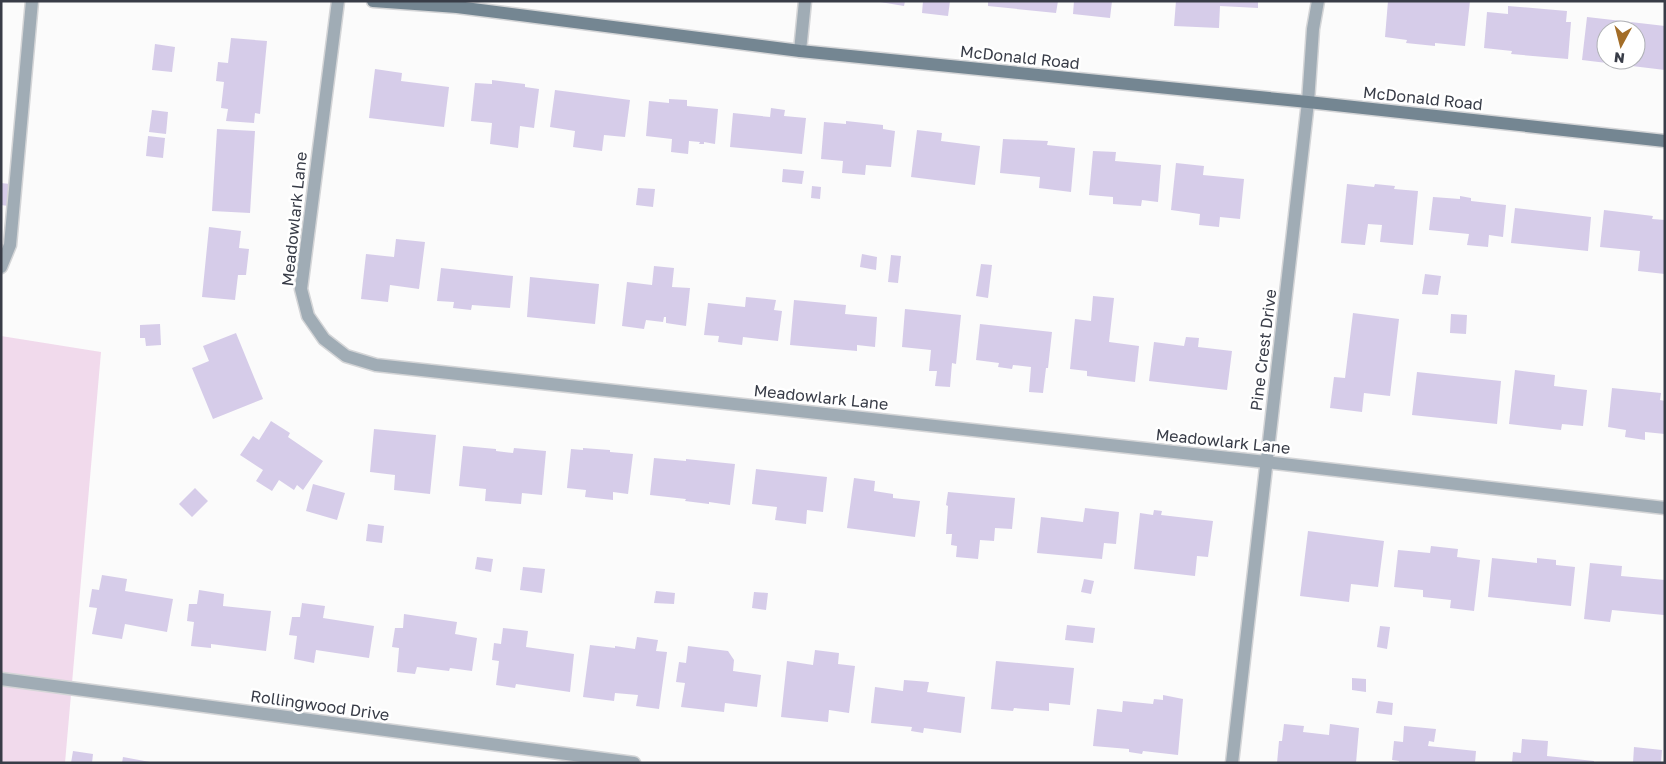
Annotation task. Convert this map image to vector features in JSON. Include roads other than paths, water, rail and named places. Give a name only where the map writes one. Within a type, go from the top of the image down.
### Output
[{"type":"street","points":[[1,267],[10,245],[32,1]]},
{"type":"street","name":"Meadowlark Lane","points":[[338,1],[301,289],[308,316],[324,339],[346,356],[376,365],[1266,462],[1665,508]]},
{"type":"street","name":"McDonald Road","points":[[373,1],[458,4],[800,51],[1308,102],[1665,141]]},
{"type":"street","points":[[800,51],[805,1]]},
{"type":"street","name":"Pine Crest Drive","points":[[1232,763],[1308,102],[1313,29],[1318,1]]},
{"type":"street","name":"Rollingwood Drive","points":[[1,679],[634,763]]}]
